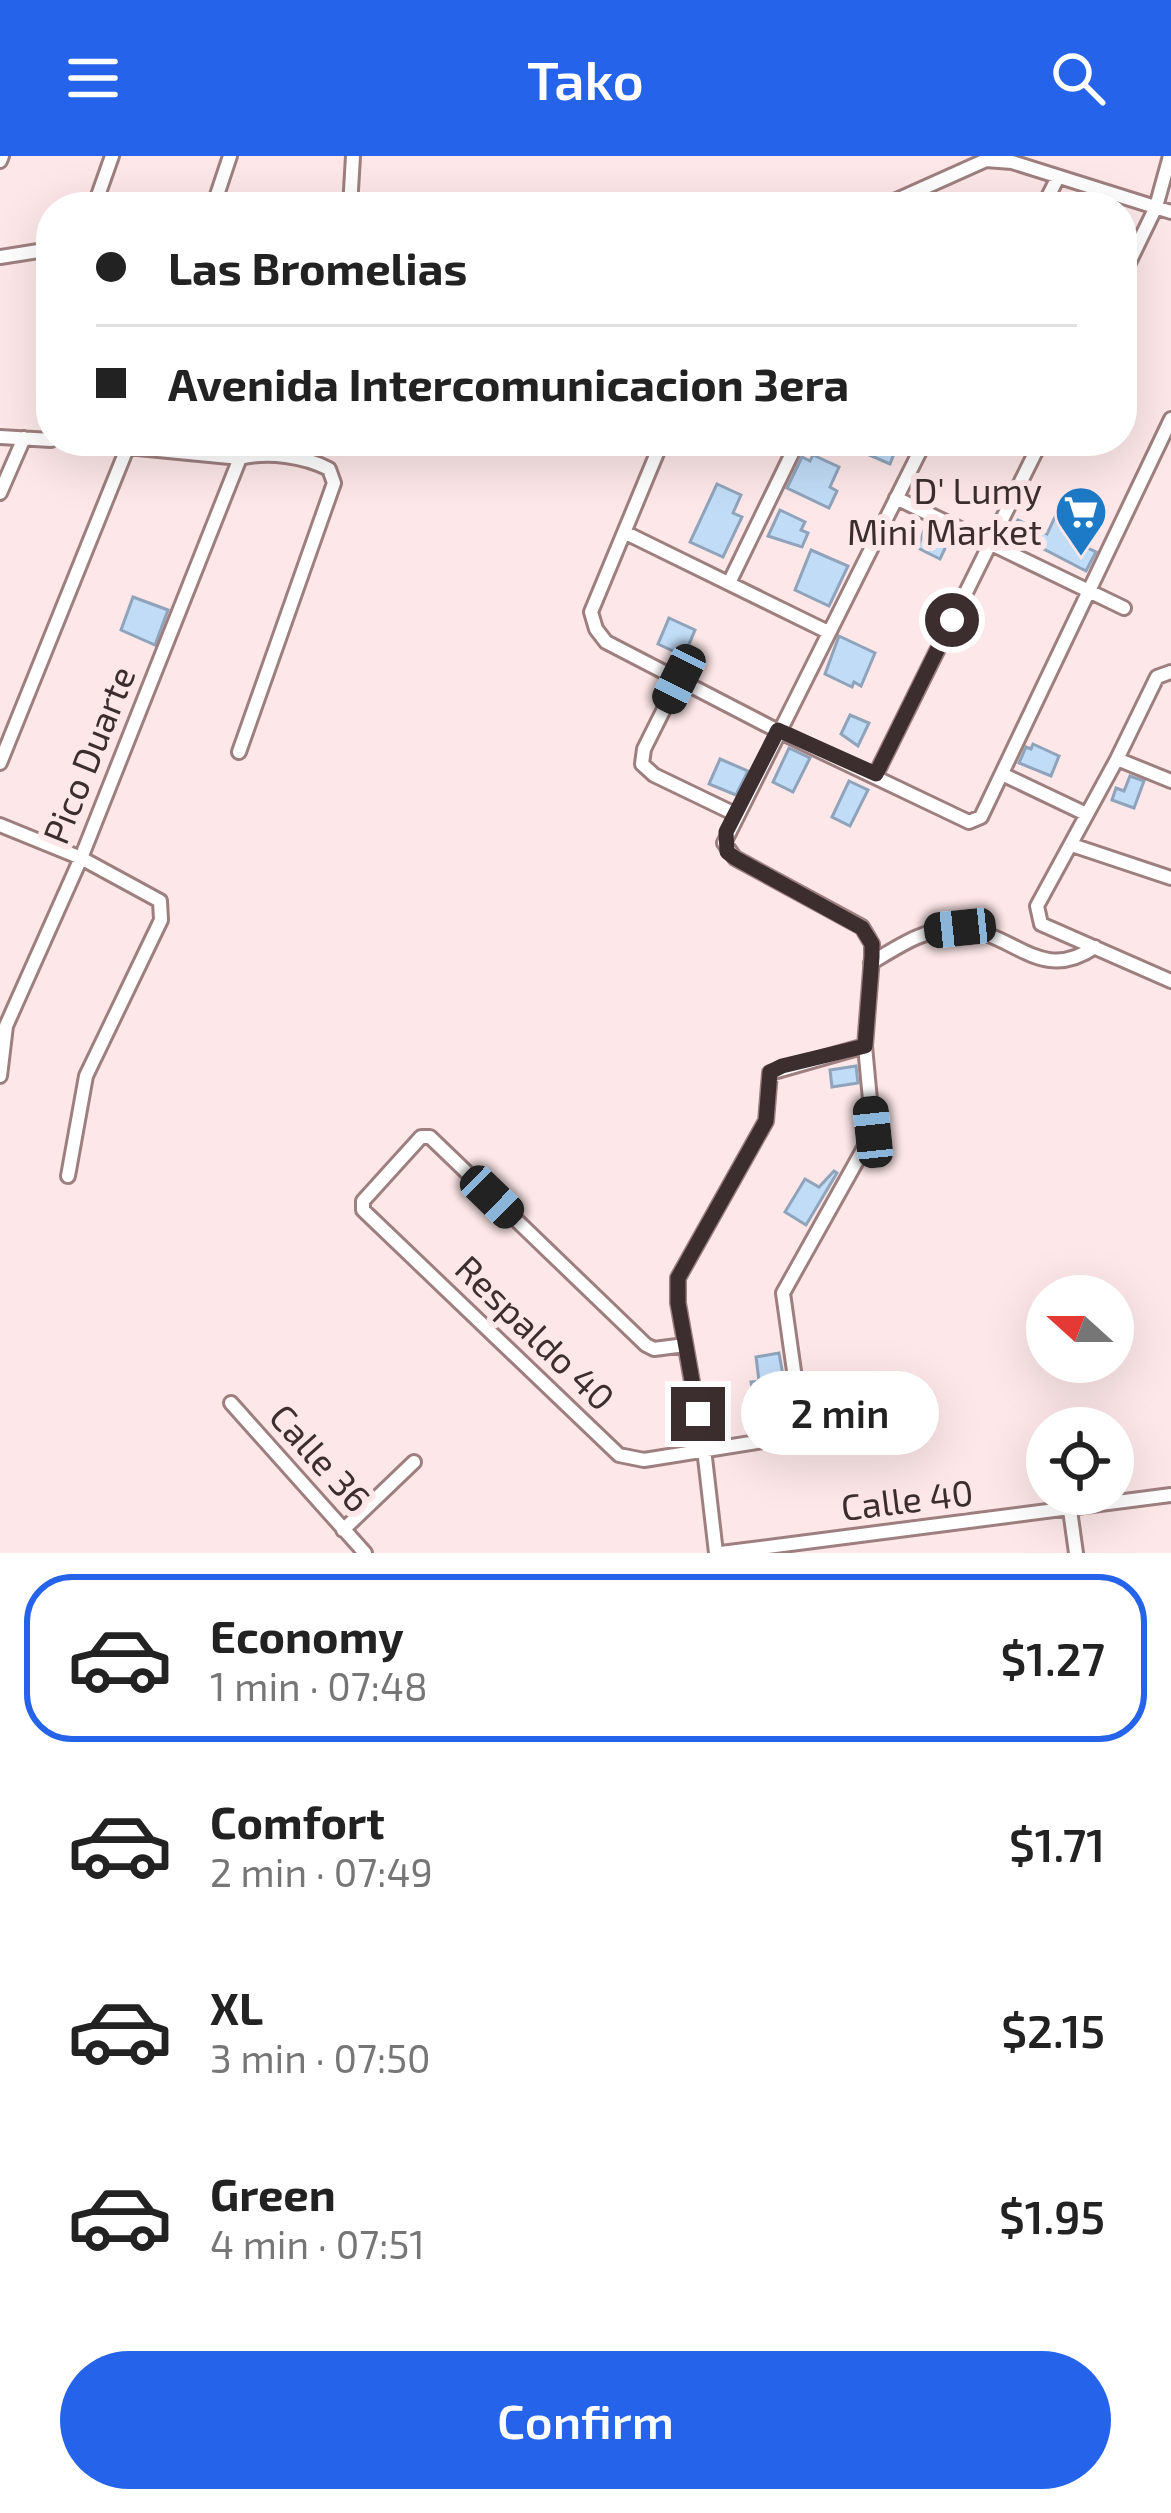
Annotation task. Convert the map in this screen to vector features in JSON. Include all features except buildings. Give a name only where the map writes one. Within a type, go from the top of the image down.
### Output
[{"type":"street","points":[[99,192],[112,156]]},
{"type":"street","points":[[217,192],[230,156]]},
{"type":"street","points":[[351,192],[353,156]]},
{"type":"street","points":[[1137,253],[1164,209],[1170,156]]},
{"type":"street","points":[[913,192],[986,160],[1012,162],[1109,192]]},
{"type":"street","points":[[1050,192],[1058,176]]},
{"type":"street","points":[[919,192],[921,188]]},
{"type":"street","points":[[0,257],[36,251]]},
{"type":"street","points":[[656,456],[591,612],[596,629],[607,641],[679,679],[969,822],[980,817],[1002,774],[1171,419]]},
{"type":"street","points":[[0,437],[36,438]]},
{"type":"street","points":[[0,493],[24,437]]},
{"type":"street","points":[[0,763],[124,456]]},
{"type":"street","points":[[221,456],[247,456]]},
{"type":"street","points":[[239,752],[334,483],[329,470],[310,460],[273,456]]},
{"type":"street","points":[[730,581],[791,456]]},
{"type":"street","points":[[803,1435],[783,1293],[873,1132],[865,1046],[872,944],[862,928],[727,852],[724,843],[917,456]]},
{"type":"street","points":[[876,774],[1034,456]]},
{"type":"street","name":"Pico Duarte","points":[[0,1076],[6,1026],[81,858],[240,458]]},
{"type":"street","points":[[896,498],[1124,608]]},
{"type":"street","points":[[626,533],[828,632]]},
{"type":"street","points":[[1171,672],[1156,676],[1037,906],[1042,924],[1171,981]]},
{"type":"street","points":[[679,679],[644,749],[642,764],[654,775],[735,814]]},
{"type":"street","points":[[1117,759],[1171,782]]},
{"type":"street","points":[[1002,774],[1086,814]]},
{"type":"street","points":[[0,825],[81,858],[160,901],[163,909],[86,1076],[68,1176]]},
{"type":"street","points":[[1072,844],[1171,878]]},
{"type":"street","points":[[871,963],[916,936],[960,928],[1033,958],[1069,962],[1095,947]]},
{"type":"street","points":[[718,1553],[677,1288],[681,1270],[766,1121],[770,1072],[865,1046]]},
{"type":"street","name":"Respaldo 40","points":[[685,1345],[654,1349],[646,1345],[430,1137],[421,1137],[363,1201],[363,1210],[619,1455],[644,1460],[895,1420]]},
{"type":"street","name":"Calle 36","points":[[231,1403],[364,1553]]},
{"type":"street","points":[[343,1530],[414,1462]]},
{"type":"street","name":"Calle 40","points":[[1134,1500],[1171,1495]]},
{"type":"street","name":"Calle 40","points":[[718,1553],[1029,1515]]},
{"type":"street","points":[[1071,1515],[1076,1553]]},
{"type":"place","name":"D' Lumy Mini Market","points":[[1081,558]]},
{"type":"route","points":[[698,1414],[678,1303],[681,1270],[766,1121],[770,1072],[865,1046],[872,957],[872,944],[862,928],[735,858],[727,852],[726,832],[778,730],[876,774],[952,620]]}]
